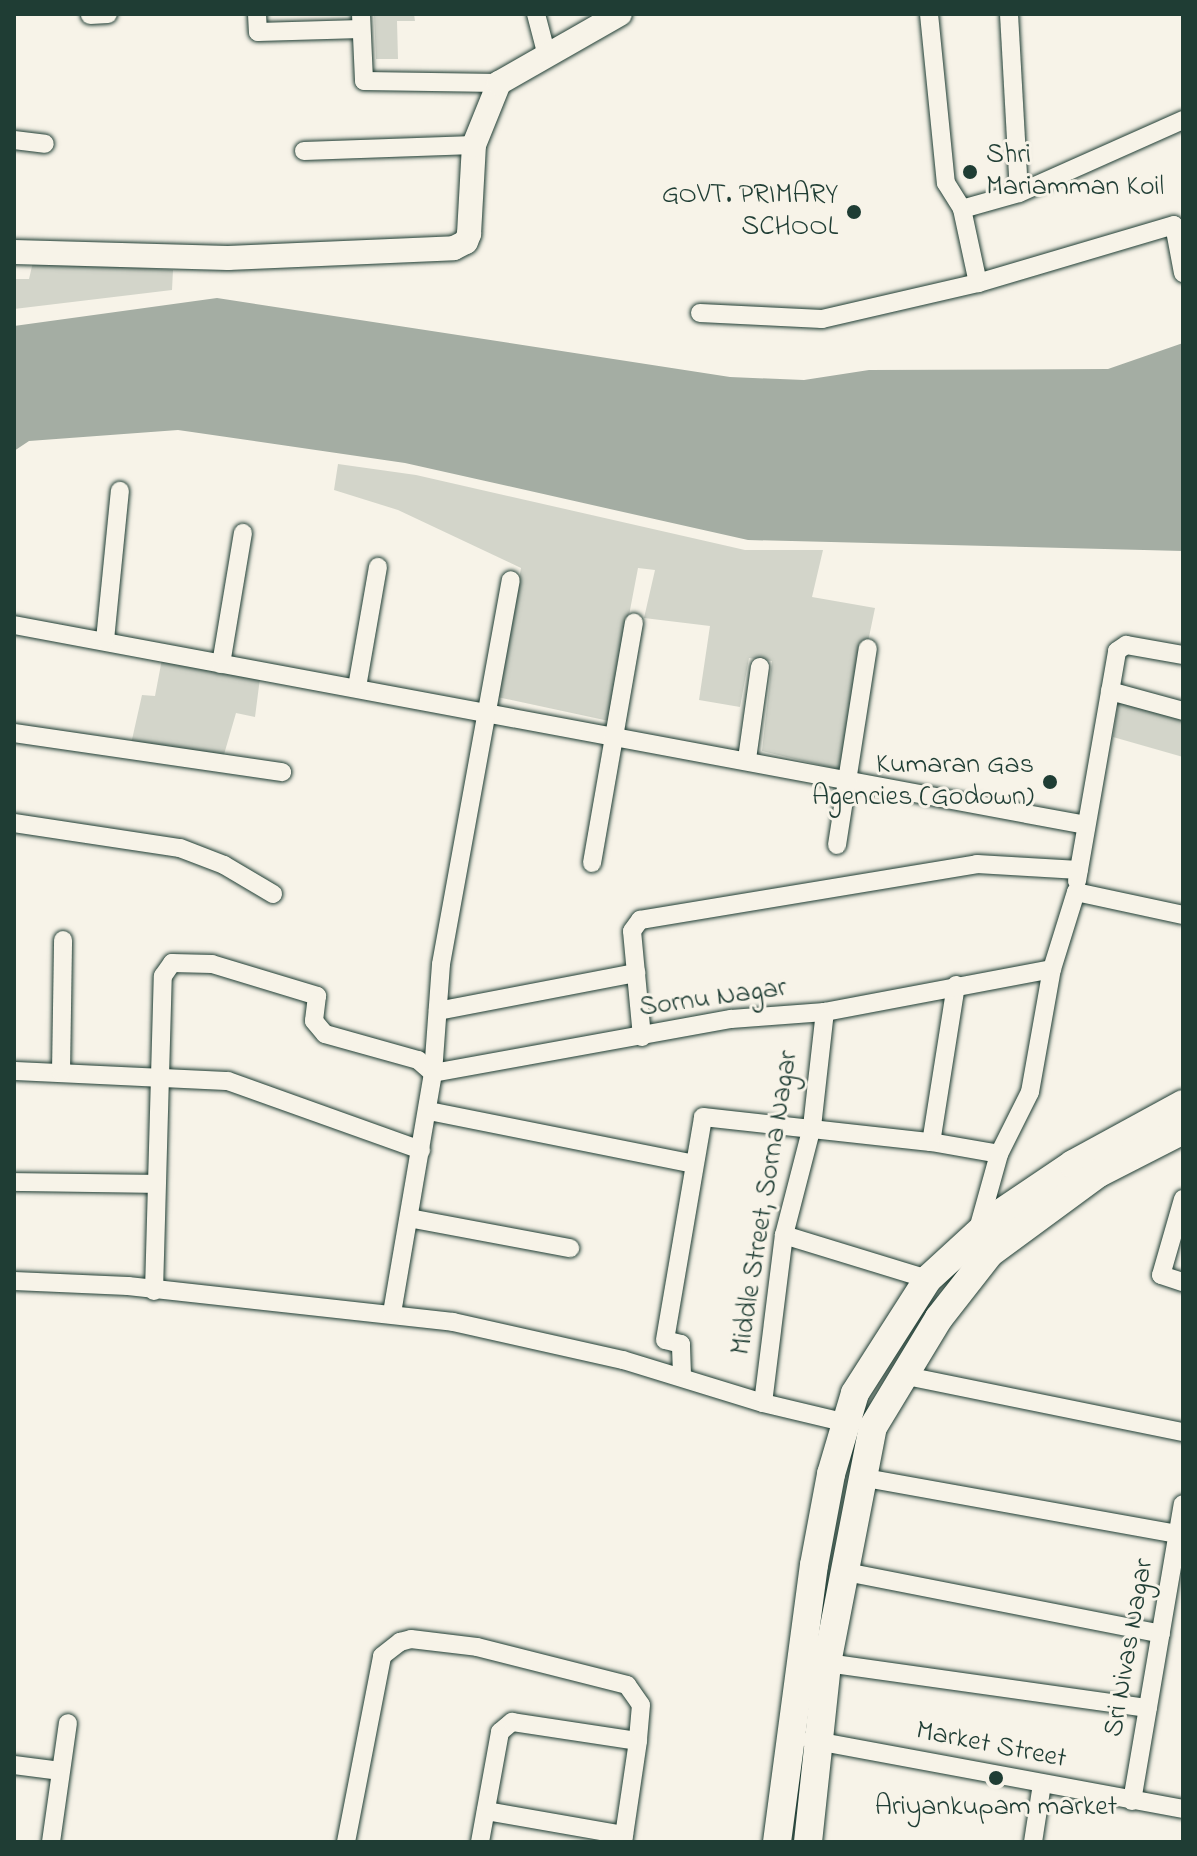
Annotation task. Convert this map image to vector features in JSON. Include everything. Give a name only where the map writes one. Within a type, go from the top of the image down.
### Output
[{"type":"highway","points":[[777,1842],[814,1565],[843,1422],[855,1393],[928,1279],[976,1235],[1073,1164],[1183,1104]]},
{"type":"highway","points":[[808,1842],[827,1663],[841,1571],[873,1427],[902,1375],[990,1253],[1099,1173],[1183,1130]]},
{"type":"main road","points":[[14,252],[228,258],[454,248],[466,242],[471,222],[474,145],[499,83],[620,14]]},
{"type":"street","points":[[90,15],[108,14]]},
{"type":"street","points":[[257,14],[258,32],[361,21],[364,81],[499,83]]},
{"type":"street","points":[[536,14],[547,56]]},
{"type":"street","points":[[929,14],[946,183],[962,209],[978,283]]},
{"type":"street","points":[[1009,14],[1019,193]]},
{"type":"street","points":[[962,209],[1019,193],[1183,120]]},
{"type":"street","points":[[14,140],[45,144]]},
{"type":"street","points":[[304,151],[474,145]]},
{"type":"street","points":[[700,313],[822,319],[978,283],[1174,225],[1183,273]]},
{"type":"street","points":[[105,640],[120,491]]},
{"type":"street","points":[[221,664],[243,533]]},
{"type":"street","points":[[357,687],[378,567]]},
{"type":"street","points":[[392,1313],[429,1111],[441,964],[511,580]]},
{"type":"street","points":[[592,863],[634,623]]},
{"type":"street","points":[[14,625],[486,709],[614,737],[747,759],[1086,825]]},
{"type":"street","points":[[976,1235],[999,1154],[1030,1092],[1052,969],[1076,892],[1120,646],[1183,655]]},
{"type":"street","points":[[837,845],[868,648]]},
{"type":"street","points":[[747,759],[760,667]]},
{"type":"street","points":[[1110,691],[1183,711]]},
{"type":"street","points":[[14,733],[282,772]]},
{"type":"street","points":[[14,823],[180,848],[224,865],[273,894]]},
{"type":"street","points":[[642,1037],[632,931],[647,917],[977,864],[1079,870]]},
{"type":"street","points":[[1076,892],[1183,915]]},
{"type":"street","points":[[61,1072],[63,940]]},
{"type":"street","points":[[154,1291],[154,1184],[163,976],[176,960],[212,964],[317,996],[314,1021],[325,1034],[418,1060],[433,1073]]},
{"type":"street","name":"Sornu Nagar","points":[[433,1073],[731,1019],[825,1012],[1052,969]]},
{"type":"street","points":[[438,1011],[636,973]]},
{"type":"street","points":[[931,1142],[956,985]]},
{"type":"street","name":"Middle Street, Sorna Nagar","points":[[763,1403],[784,1235],[812,1127],[825,1012]]},
{"type":"street","points":[[14,1071],[228,1081],[421,1150]]},
{"type":"street","points":[[429,1111],[694,1164]]},
{"type":"street","points":[[682,1375],[681,1344],[665,1340],[703,1117],[812,1127],[999,1154]]},
{"type":"street","points":[[14,1182],[154,1184]]},
{"type":"street","points":[[1183,1199],[1161,1275],[1183,1282]]},
{"type":"street","points":[[409,1218],[570,1248]]},
{"type":"street","points":[[784,1235],[928,1279]]},
{"type":"street","points":[[14,1281],[392,1313],[682,1375],[763,1403],[843,1422]]},
{"type":"street","points":[[902,1375],[1183,1432]]},
{"type":"street","points":[[860,1477],[1178,1534]]},
{"type":"street","name":"Sri Nivas Nagar","points":[[1132,1801],[1183,1504]]},
{"type":"street","points":[[841,1571],[1161,1634]]},
{"type":"street","points":[[346,1842],[382,1656],[400,1642],[411,1639],[477,1647],[627,1685],[641,1705],[623,1838],[486,1811]]},
{"type":"street","points":[[827,1663],[1148,1708]]},
{"type":"street","points":[[51,1842],[68,1723]]},
{"type":"street","points":[[480,1842],[500,1732],[508,1723],[638,1741]]},
{"type":"street","name":"Market Street","points":[[789,1735],[1183,1809]]},
{"type":"street","points":[[14,1765],[61,1771]]},
{"type":"street","points":[[1033,1842],[1042,1784]]},
{"type":"shaded area","points":[[374,14],[414,14],[415,21],[397,21],[398,59],[376,59]]},
{"type":"shaded area","points":[[33,262],[173,270],[172,290],[14,309],[14,279],[29,279]]},
{"type":"shaded area","points":[[217,298],[730,377],[804,380],[869,370],[1108,369],[1183,343],[1183,551],[748,540],[405,463],[178,430],[29,441],[14,451],[14,326]]},
{"type":"shaded area","points":[[338,464],[416,475],[745,550],[823,550],[812,597],[875,608],[868,642],[859,644],[845,771],[762,751],[772,661],[749,658],[740,707],[699,700],[710,626],[644,618],[655,570],[638,568],[609,721],[497,697],[521,568],[398,510],[334,490]]},
{"type":"shaded area","points":[[162,659],[260,678],[255,717],[236,713],[223,758],[131,744],[142,695],[155,696]]},
{"type":"shaded area","points":[[1119,697],[1183,713],[1183,757],[1113,737]]},
{"type":"place","name":"Shri Mariamman Koil","points":[[970,172]]},
{"type":"place","name":"GOVT. PRIMARY SCHOOL","points":[[854,212]]},
{"type":"place","name":"Kumaran Gas Agencies (Godown)","points":[[1050,782]]},
{"type":"place","name":"Ariyankupam market","points":[[996,1778]]}]
